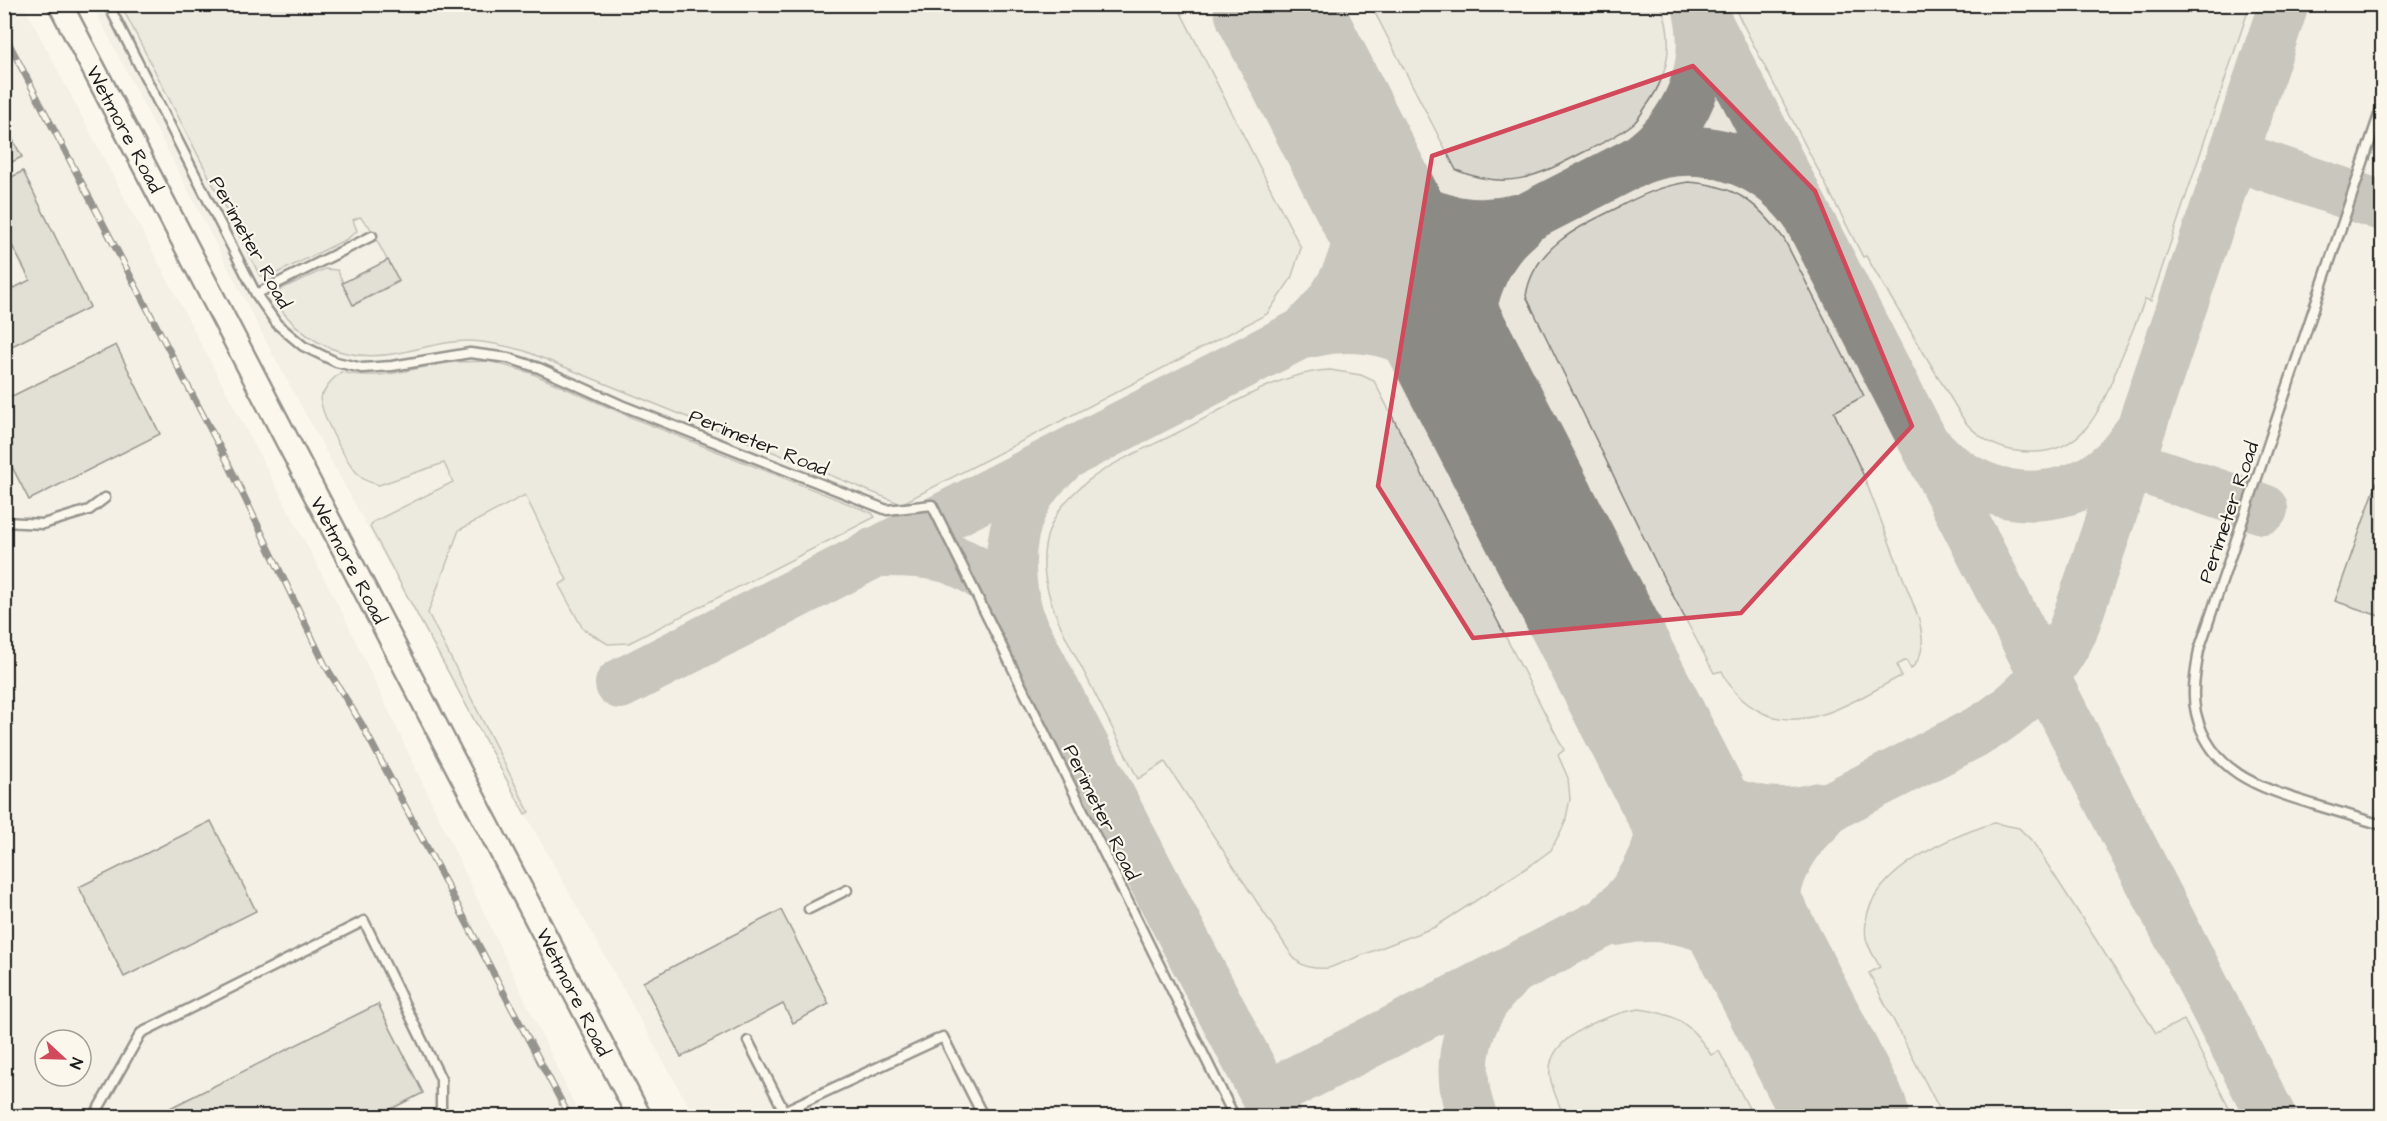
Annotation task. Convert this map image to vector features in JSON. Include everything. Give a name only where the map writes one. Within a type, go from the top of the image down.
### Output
[{"type":"main road","name":"Wetmore Road","points":[[60,4],[639,1116]]},
{"type":"lane","name":"Perimeter Road","points":[[108,4],[256,294],[277,324],[303,346],[336,362],[362,368],[392,366],[470,353],[508,358],[539,368],[621,405],[886,510],[932,506],[1234,1116]]},
{"type":"lane","name":"Perimeter Road","points":[[2382,106],[2199,650],[2194,682],[2196,712],[2205,736],[2223,763],[2242,778],[2268,790],[2382,825]]},
{"type":"lane","points":[[256,294],[372,236]]},
{"type":"lane","points":[[4,522],[43,524],[88,510],[105,498]]},
{"type":"lane","points":[[809,909],[847,890]]},
{"type":"lane","points":[[94,1116],[141,1033],[364,921],[441,1079],[441,1116]]},
{"type":"lane","points":[[748,1041],[781,1114],[943,1037],[983,1116]]},
{"type":"highlighted area","points":[[1693,66],[1815,191],[1912,426],[1741,613],[1473,638],[1378,486],[1432,156]]},
{"type":"shaded area","points":[[23,4],[343,614],[580,1116],[5,1116],[4,5]]},
{"type":"shaded area","points":[[92,5],[2382,5],[2382,1116],[694,1116],[495,760],[272,353]]},
{"type":"shaded area","points":[[121,5],[1177,5],[1301,248],[1291,279],[1267,314],[901,504],[525,351],[489,343],[458,341],[399,353],[362,355],[329,348],[314,340],[288,318],[276,303],[281,289],[325,269],[337,270],[354,305],[399,282],[369,226],[360,217],[353,220],[357,231],[347,239],[271,276],[260,276]]},
{"type":"shaded area","points":[[1371,5],[1661,5],[1668,32],[1667,59],[1653,96],[1634,123],[1595,147],[1550,169],[1521,178],[1491,180],[1456,170]]},
{"type":"shaded area","points":[[1733,5],[2250,5],[2151,301],[2145,299],[2106,395],[2098,411],[2078,436],[2065,445],[2049,451],[2010,450],[1986,440],[1965,422],[1866,256],[1863,257]]},
{"type":"shaded area","points":[[1688,182],[1719,187],[1744,198],[1764,215],[1784,239],[1864,396],[1834,412],[1863,474],[1919,619],[1922,646],[1919,658],[1911,669],[1906,660],[1897,665],[1901,676],[1852,702],[1817,716],[1799,719],[1781,718],[1763,713],[1738,696],[1722,671],[1714,673],[1661,573],[1526,296],[1537,265],[1558,242],[1572,232],[1642,196]]},
{"type":"shaded area","points":[[489,361],[531,373],[633,418],[872,513],[875,517],[629,643],[608,644],[583,629],[559,585],[567,580],[525,495],[459,530],[428,613],[529,812],[525,814],[370,527],[373,522],[453,482],[444,463],[379,485],[366,481],[342,452],[320,398],[331,381],[341,372],[383,375],[447,363]]},
{"type":"shaded area","points":[[1330,370],[1361,375],[1374,381],[1564,750],[1558,755],[1568,778],[1570,799],[1565,823],[1551,850],[1531,865],[1435,927],[1329,968],[1319,968],[1305,966],[1293,957],[1165,762],[1138,779],[1064,633],[1047,586],[1044,563],[1046,540],[1055,517],[1072,495],[1108,467],[1271,385],[1310,372]]},
{"type":"shaded area","points":[[1994,823],[2019,828],[2033,842],[2156,1033],[2184,1020],[2233,1116],[1943,1116],[1869,973],[1880,967],[1866,938],[1867,916],[1875,896],[1890,878],[1909,863],[1952,839]]},
{"type":"shaded area","points":[[1639,1009],[1673,1017],[1697,1035],[1711,1055],[1719,1051],[1753,1116],[1564,1116],[1550,1076],[1551,1062],[1557,1049],[1581,1029],[1611,1016]]},
{"type":"building","points":[[4,123],[22,157],[4,166]]},
{"type":"building","points":[[23,171],[90,307],[4,350],[4,293],[30,280],[4,230],[4,181]]},
{"type":"building","points":[[388,260],[399,281],[353,305],[342,283]]},
{"type":"building","points":[[116,345],[160,434],[29,500],[4,451],[4,400]]},
{"type":"building","points":[[2382,472],[2382,617],[2335,601]]},
{"type":"building","points":[[211,821],[256,911],[124,977],[79,887]]},
{"type":"building","points":[[781,910],[829,1004],[793,1023],[783,1004],[681,1057],[643,982]]},
{"type":"building","points":[[378,1004],[423,1093],[377,1116],[154,1116]]},
{"type":"taxiway","points":[[1698,4],[2271,1116]]},
{"type":"taxiway","points":[[1266,1096],[1984,728],[2012,708],[2036,686],[2056,660],[2073,630],[2284,4]]},
{"type":"taxiway","points":[[1637,161],[1669,131],[1682,114],[1691,95],[1698,75],[1701,54],[1698,10]]},
{"type":"taxiway","points":[[1331,113],[1369,171],[1383,186],[1417,209],[1455,221],[1476,223],[1516,219]]},
{"type":"taxiway","points":[[1310,325],[1327,306],[1340,286],[1357,242],[1360,218],[1358,194],[1353,171],[1343,147]]},
{"type":"taxiway","points":[[620,684],[1637,161],[1660,154],[1684,151],[1707,152],[1729,157],[1750,165],[1770,177],[1788,192],[1804,211]]},
{"type":"taxiway","points":[[2233,155],[2382,206]]},
{"type":"taxiway","points":[[1485,413],[1471,364],[1469,326],[1472,307],[1484,271],[1505,239],[1519,226]]},
{"type":"taxiway","points":[[1313,332],[1353,328],[1372,330],[1410,341],[1443,362],[1460,380],[1479,407]]},
{"type":"taxiway","points":[[1931,450],[1955,471],[1981,486],[2009,494],[2038,496],[2066,491],[2092,479],[2116,461],[2136,436]]},
{"type":"taxiway","points":[[1020,619],[1011,576],[1014,535],[1019,515],[1028,496],[1057,463]]},
{"type":"taxiway","points":[[2129,464],[2263,509]]},
{"type":"taxiway","points":[[875,552],[914,553],[948,558],[978,573],[1008,599],[1276,1116]]},
{"type":"taxiway","points":[[1644,722],[1681,770],[1710,793],[1745,807],[1763,810],[1801,811],[1819,807]]},
{"type":"taxiway","points":[[1613,914],[1626,901],[1646,872],[1654,856],[1663,821],[1663,785],[1649,735]]},
{"type":"taxiway","points":[[1784,993],[1774,944],[1775,899],[1780,877],[1789,856],[1803,836],[1821,817]]},
{"type":"taxiway","points":[[1616,921],[1654,917],[1692,923],[1710,929],[1743,948],[1784,993]]},
{"type":"taxiway","points":[[1472,1116],[1466,1097],[1464,1078],[1464,1059],[1468,1040],[1482,1005],[1508,975]]},
{"type":"runway","points":[[1275,4],[1847,1116]]},
{"type":"railway","points":[[4,34],[228,463],[325,665],[361,723],[569,1116]]}]
